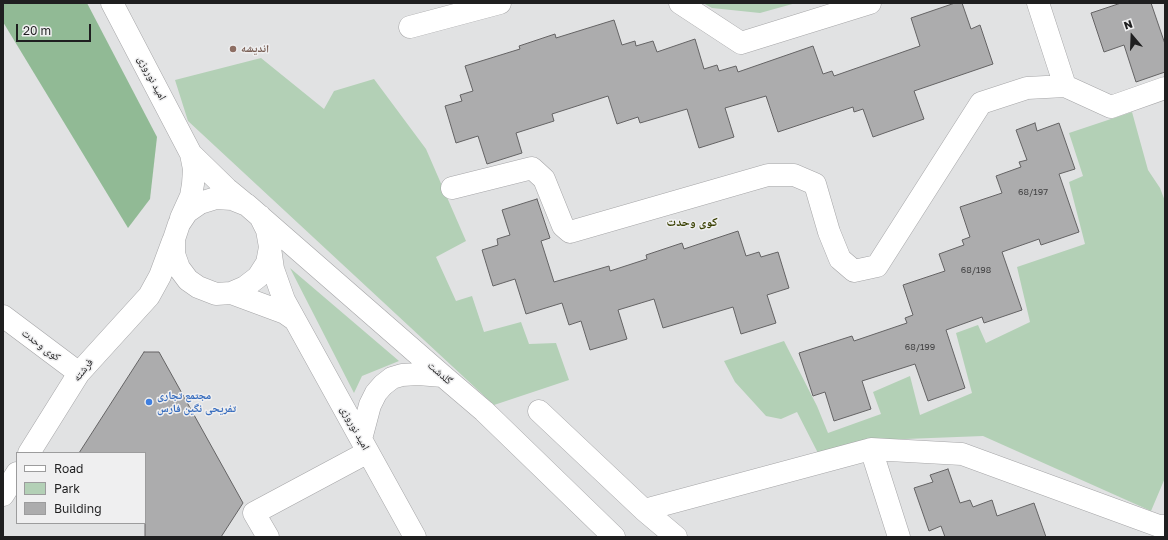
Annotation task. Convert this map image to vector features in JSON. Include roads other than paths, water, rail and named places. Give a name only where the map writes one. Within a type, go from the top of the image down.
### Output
[{"type":"street","name":"امید نوروزی","points":[[112,3],[191,154]]},
{"type":"street","points":[[410,27],[500,3]]},
{"type":"street","points":[[680,3],[741,42],[870,3]]},
{"type":"street","points":[[1038,3],[1065,86]]},
{"type":"street","points":[[452,188],[532,168],[544,179],[563,226],[570,232],[768,174],[794,175],[815,184],[829,232],[840,259],[854,271],[877,266],[981,103],[1027,88],[1065,86],[1111,107],[1165,88]]},
{"type":"street","name":"گلدشت","points":[[191,154],[227,189],[484,411],[614,537]]},
{"type":"street","points":[[149,296],[168,257],[176,231],[191,196],[194,169],[191,154]]},
{"type":"street","points":[[216,198],[232,199],[252,210],[267,230],[270,247],[267,263],[258,277],[245,287],[231,293],[216,294],[198,287],[188,280],[179,268],[174,254],[176,231],[188,212],[200,203],[216,198]]},
{"type":"street","name":"امید نوروزی","points":[[270,247],[273,269],[284,300],[415,537]]},
{"type":"street","points":[[149,296],[165,289],[198,287]]},
{"type":"street","points":[[231,293],[285,313],[295,320]]},
{"type":"street","name":"فرشته","points":[[30,452],[79,373],[149,296]]},
{"type":"street","name":"کوی وحدت","points":[[3,316],[79,373]]},
{"type":"street","points":[[268,537],[254,513],[365,445],[370,405],[376,393],[387,381],[402,375],[418,374],[442,376]]},
{"type":"street","points":[[539,411],[644,510],[676,537]]},
{"type":"street","points":[[644,510],[871,449],[962,454],[1163,522]]},
{"type":"street","points":[[871,449],[899,537]]},
{"type":"street","points":[[3,495],[16,475]]},
{"type":"place","name":"اندیشه","points":[[233,49]]},
{"type":"place","name":"مجتمع تجاری تفریحی نگین فارس","points":[[149,402]]},
{"type":"district","name":"کوی وحدت","points":[[692,222]]}]
